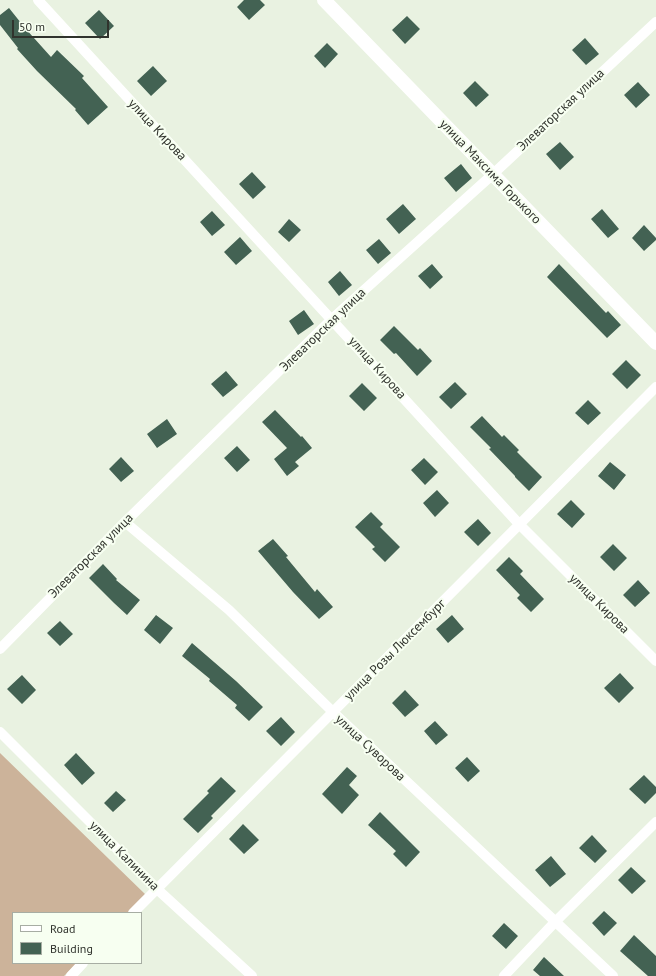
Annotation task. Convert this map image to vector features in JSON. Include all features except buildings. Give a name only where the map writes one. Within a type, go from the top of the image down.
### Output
[{"type":"street","name":"улица Кирова","points":[[38,0],[520,525],[656,661]]},
{"type":"street","name":"улица Максима Горького","points":[[324,0],[656,343]]},
{"type":"street","name":"Элеваторская улица","points":[[0,649],[125,522],[332,319],[492,175],[656,22]]},
{"type":"street","name":"улица Розы Люксембург","points":[[134,912],[656,387]]},
{"type":"street","name":"улица Суворова","points":[[125,522],[229,610],[333,712],[613,976]]},
{"type":"street","name":"улица Калинина","points":[[0,732],[157,889],[252,976]]},
{"type":"street","points":[[504,976],[555,922],[656,822]]},
{"type":"street","points":[[71,976],[83,964]]},
{"type":"shaded area","points":[[0,753],[146,895],[129,912],[12,912],[12,964],[76,964],[64,976],[0,976]]}]
